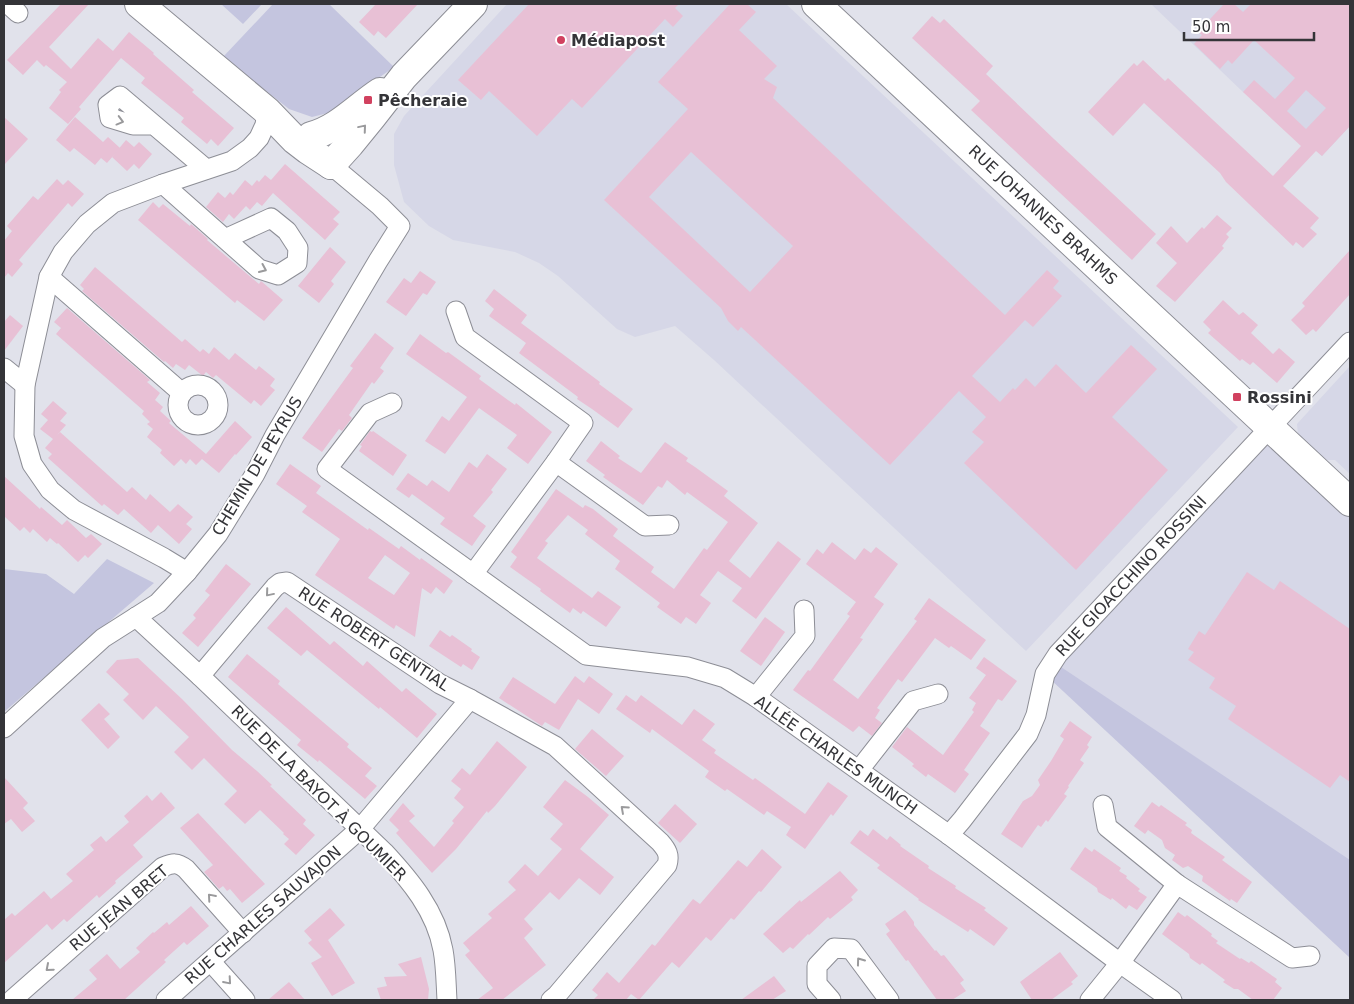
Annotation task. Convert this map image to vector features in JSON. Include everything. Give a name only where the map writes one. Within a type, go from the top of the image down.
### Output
[{"type":"street","points":[[139,4],[278,121],[295,140],[323,147],[350,144],[404,76],[472,4]]},
{"type":"street","name":"RUE JOHANNES BRAHMS","points":[[816,4],[1350,502]]},
{"type":"street","points":[[323,147],[368,100],[404,76]]},
{"type":"street","points":[[187,572],[74,510],[50,490],[32,464],[24,436],[24,386],[49,277],[63,252],[87,224],[113,203],[232,161],[250,148],[258,138],[264,125],[278,121]]},
{"type":"street","points":[[154,125],[206,169]]},
{"type":"street","name":"CHEMIN DE PEYRUS","points":[[4,728],[103,638],[158,604],[218,534],[255,474],[275,435],[348,310],[400,226],[323,147]]},
{"type":"street","points":[[163,184],[225,239]]},
{"type":"street","points":[[49,277],[182,393]]},
{"type":"street","points":[[456,311],[465,337],[583,423],[473,574]]},
{"type":"street","name":"RUE GIOACCHINO ROSSINI","points":[[949,834],[962,820],[1028,734],[1036,715],[1045,674],[1058,654],[1350,342]]},
{"type":"street","points":[[4,368],[24,386]]},
{"type":"street","name":"ALLÉE CHARLES MUNCH","points":[[392,403],[370,413],[326,469],[586,655],[688,666],[725,678],[756,697],[949,834],[1172,1000]]},
{"type":"street","points":[[556,462],[646,526],[669,526]]},
{"type":"street","name":"RUE ROBERT GENTIAL","points":[[200,676],[275,586],[287,582],[440,684],[554,746],[660,842],[667,850],[669,858],[667,865],[551,1000]]},
{"type":"street","points":[[756,697],[805,636],[804,610]]},
{"type":"street","name":"RUE DE LA BAYOT À GOUMIER","points":[[136,617],[384,852],[402,872],[420,895],[439,933],[443,950],[447,1000]]},
{"type":"street","points":[[859,770],[913,701],[938,694]]},
{"type":"street","name":"RUE ROBERT GENTIAL","points":[[360,829],[470,699]]},
{"type":"street","points":[[1103,805],[1107,827],[1177,884],[1292,958],[1310,956]]},
{"type":"street","name":"RUE CHARLES SAUVAJON","points":[[166,1000],[360,829]]},
{"type":"street","name":"RUE JEAN BRET","points":[[12,1000],[163,868],[172,864],[179,864],[186,868],[243,933]]},
{"type":"street","points":[[1090,1000],[1120,963],[1177,884]]},
{"type":"street","points":[[831,1000],[817,984],[817,966],[834,948],[851,949],[889,1000]]},
{"type":"street","points":[[211,962],[245,1000]]},
{"type":"shaded area","points":[[221,4],[262,4],[243,24]]},
{"type":"shaded area","points":[[273,4],[329,4],[394,67],[328,113],[312,117],[289,109],[223,57]]},
{"type":"shaded area","points":[[507,4],[786,4],[1238,427],[1026,651],[714,360],[675,326],[635,337],[617,329],[558,276],[539,263],[515,252],[453,240],[429,226],[404,202],[394,165],[394,134],[404,116]]},
{"type":"shaded area","points":[[1151,4],[1350,4],[1350,126],[1322,156],[1295,132],[1243,92]]},
{"type":"shaded area","points":[[1350,366],[1350,474],[1335,460],[1325,460],[1298,435],[1297,424]]},
{"type":"shaded area","points":[[1270,445],[1350,512],[1350,863],[1058,666],[1262,448]]},
{"type":"shaded area","points":[[107,559],[154,583],[4,712],[4,569],[46,574],[74,594]]},
{"type":"shaded area","points":[[1061,667],[1350,860],[1350,958],[1050,679]]},
{"type":"building","points":[[61,4],[89,4],[49,47],[71,69],[98,38],[113,51],[129,32],[194,90],[192,92],[234,128],[218,146],[211,139],[207,144],[181,122],[184,118],[141,83],[145,78],[121,58],[79,107],[81,109],[68,124],[49,108],[61,92],[59,90],[67,82],[46,65],[44,67],[37,60],[23,75],[7,60]]},
{"type":"building","points":[[376,4],[418,4],[386,38],[378,31],[374,36],[359,22]]},
{"type":"building","name":"Médiapost","points":[[529,4],[679,4],[675,8],[683,16],[673,27],[665,19],[582,108],[572,99],[537,136],[489,91],[481,100],[458,80]]},
{"type":"building","points":[[730,4],[747,4],[756,12],[739,30],[777,66],[764,79],[777,87],[773,98],[1005,315],[1047,270],[1059,281],[1053,288],[1062,296],[1033,327],[1025,320],[972,376],[1000,402],[1026,378],[1035,387],[1056,364],[1086,393],[1131,345],[1157,369],[1112,417],[1168,470],[1076,570],[964,463],[984,442],[972,432],[986,417],[959,391],[890,465],[741,327],[738,331],[728,321],[721,308],[604,200],[688,109],[658,82]],"holes":[[[691,152],[793,246],[750,292],[649,197]]]},
{"type":"building","points":[[1224,4],[1234,4],[1243,12],[1251,4],[1350,4],[1350,126],[1322,156],[1316,151],[1283,186],[1319,218],[1310,228],[1317,234],[1303,248],[1296,242],[1293,246],[1226,182],[1220,173],[1144,103],[1113,136],[1088,112],[1134,63],[1137,66],[1143,60],[1165,81],[1168,78],[1273,176],[1301,146],[1243,92],[1254,80],[1275,99],[1295,78],[1254,40],[1232,64],[1228,60],[1220,69],[1194,44],[1202,35],[1198,32]],"holes":[[[1306,90],[1326,108],[1306,129],[1287,111]]]},
{"type":"building","points":[[932,16],[940,23],[944,19],[993,66],[986,74],[1156,234],[1132,260],[971,110],[980,101],[912,38]]},
{"type":"building","points":[[4,117],[28,139],[4,165]]},
{"type":"building","points":[[75,117],[103,142],[108,137],[120,148],[107,163],[101,158],[95,165],[74,148],[70,152],[56,140]]},
{"type":"building","points":[[126,140],[134,147],[139,142],[152,154],[139,169],[134,164],[127,171],[112,157]]},
{"type":"building","points":[[285,164],[340,212],[333,219],[339,224],[325,240],[273,193],[262,206],[257,202],[250,210],[246,206],[234,219],[229,214],[223,222],[206,207],[218,192],[225,198],[230,192],[233,195],[245,180],[252,186],[265,175],[271,180]]},
{"type":"building","points":[[57,179],[63,185],[68,180],[84,194],[72,207],[68,203],[19,260],[23,264],[12,277],[8,273],[4,278],[4,241],[12,231],[7,226],[33,196],[38,200]]},
{"type":"building","points":[[153,202],[159,208],[163,204],[190,226],[191,224],[259,284],[261,281],[283,300],[264,321],[237,300],[235,303],[138,220]]},
{"type":"building","points":[[1217,215],[1232,228],[1226,234],[1229,237],[1222,246],[1224,248],[1175,302],[1156,286],[1177,263],[1156,243],[1171,226],[1187,243]]},
{"type":"building","points":[[330,247],[346,262],[331,281],[334,284],[319,303],[298,286]]},
{"type":"building","points":[[1350,250],[1350,294],[1316,332],[1313,329],[1306,335],[1291,320],[1305,306],[1302,303]]},
{"type":"building","points":[[95,267],[182,342],[185,339],[200,352],[203,349],[209,354],[214,347],[229,360],[235,353],[256,370],[259,366],[275,379],[270,386],[275,390],[261,406],[254,400],[251,404],[216,375],[213,378],[206,372],[203,376],[189,365],[185,370],[176,364],[173,368],[164,362],[82,291],[84,289],[80,285]]},
{"type":"building","points":[[420,271],[436,282],[427,295],[423,293],[406,316],[386,302],[404,278],[411,283]]},
{"type":"building","points":[[494,289],[527,315],[521,323],[633,409],[618,428],[577,399],[578,397],[519,353],[526,343],[489,316],[494,309],[485,301]]},
{"type":"building","points":[[1223,300],[1239,315],[1243,312],[1258,325],[1251,333],[1273,354],[1279,348],[1295,362],[1277,383],[1253,362],[1250,365],[1242,359],[1240,361],[1208,333],[1211,330],[1203,322]]},
{"type":"building","points":[[67,308],[150,380],[147,382],[160,393],[155,400],[163,407],[160,411],[171,421],[169,423],[206,454],[235,421],[252,437],[219,473],[202,459],[196,465],[190,459],[186,464],[181,459],[174,466],[160,453],[162,450],[147,437],[153,429],[147,424],[150,422],[142,414],[144,411],[56,334],[61,328],[54,322]]},
{"type":"building","points":[[10,315],[23,326],[4,351],[4,322]]},
{"type":"building","points":[[375,333],[394,348],[380,368],[384,371],[374,384],[372,382],[349,415],[352,418],[342,431],[339,429],[322,452],[302,438],[353,368],[350,366]]},
{"type":"building","points":[[420,334],[481,376],[479,379],[515,405],[516,403],[552,432],[528,464],[507,448],[517,435],[479,408],[445,454],[425,441],[442,416],[449,421],[467,397],[406,354]]},
{"type":"building","points":[[53,401],[67,413],[60,421],[66,425],[57,435],[60,432],[127,492],[132,487],[146,500],[150,494],[170,512],[178,504],[193,517],[186,524],[192,529],[179,544],[158,525],[151,533],[124,509],[118,515],[104,504],[102,506],[48,458],[52,454],[45,448],[53,439],[40,429],[48,420],[41,414]]},
{"type":"building","points":[[370,431],[373,431],[407,455],[393,476],[359,451],[362,446],[360,445]]},
{"type":"building","points":[[601,441],[620,456],[618,458],[641,473],[665,442],[688,458],[686,461],[728,491],[724,496],[758,523],[729,561],[750,578],[778,541],[801,559],[756,619],[732,601],[742,588],[718,571],[700,595],[711,603],[696,624],[686,617],[681,624],[657,607],[660,603],[615,569],[620,561],[585,534],[588,530],[568,515],[545,541],[548,543],[537,558],[592,598],[598,591],[621,607],[606,627],[583,611],[581,614],[573,608],[570,613],[510,567],[517,557],[511,552],[556,489],[583,508],[585,505],[593,509],[618,529],[613,536],[654,567],[651,572],[674,589],[704,548],[707,550],[728,522],[687,492],[685,495],[667,480],[662,488],[658,486],[643,505],[603,477],[605,475],[586,461]]},
{"type":"building","points":[[487,454],[507,469],[491,490],[493,492],[473,516],[486,526],[472,546],[440,524],[445,518],[412,494],[409,498],[396,489],[408,473],[427,486],[432,480],[449,492],[469,462],[477,468]]},
{"type":"building","points":[[290,464],[321,486],[316,493],[368,530],[369,528],[399,549],[401,546],[420,560],[421,558],[453,581],[444,594],[436,587],[431,594],[422,588],[415,637],[396,625],[394,629],[315,575],[340,539],[302,512],[307,506],[276,484]],"holes":[[[385,555],[410,573],[394,595],[368,578]]]},
{"type":"building","points":[[4,476],[40,509],[41,507],[62,525],[67,520],[86,538],[91,534],[102,544],[88,558],[85,555],[78,562],[50,538],[47,542],[33,529],[30,533],[24,527],[20,531],[4,516]]},
{"type":"building","points":[[832,542],[855,560],[864,548],[871,553],[876,547],[898,564],[874,597],[884,604],[860,638],[863,639],[833,680],[858,699],[917,621],[914,619],[929,598],[986,640],[971,660],[951,646],[949,648],[935,638],[902,682],[898,679],[877,708],[880,710],[875,718],[882,723],[872,736],[859,726],[853,732],[793,690],[808,670],[810,671],[850,616],[847,614],[856,602],[806,564],[817,549],[823,554]]},
{"type":"building","points":[[226,564],[251,584],[198,647],[182,633],[196,618],[193,615],[210,595],[205,591]]},
{"type":"building","points":[[1247,572],[1274,590],[1280,581],[1350,629],[1350,782],[1340,775],[1330,788],[1228,719],[1236,706],[1209,688],[1215,678],[1188,660],[1194,652],[1188,649],[1199,631],[1205,635]]},
{"type":"building","points":[[286,607],[330,645],[334,641],[363,666],[367,661],[402,692],[406,688],[437,714],[417,738],[307,650],[301,656],[267,628]]},
{"type":"building","points":[[765,617],[785,632],[761,666],[740,651]]},
{"type":"building","points":[[440,630],[450,637],[452,635],[480,657],[472,670],[463,664],[461,667],[429,646]]},
{"type":"building","points":[[247,654],[280,681],[278,684],[349,744],[347,747],[372,768],[365,776],[377,786],[365,799],[319,760],[318,762],[297,745],[301,740],[228,677]]},
{"type":"building","points":[[984,657],[1017,681],[1002,701],[998,699],[980,726],[990,733],[964,770],[969,774],[955,793],[928,774],[926,777],[912,766],[914,764],[892,747],[907,727],[943,755],[974,712],[972,710],[976,703],[969,698],[986,675],[976,668]]},
{"type":"building","points":[[138,658],[232,750],[272,785],[270,786],[306,820],[303,824],[315,835],[296,855],[284,844],[289,839],[260,810],[245,824],[224,804],[237,791],[204,758],[192,770],[174,752],[189,737],[156,706],[143,720],[123,700],[129,694],[106,672],[117,660]]},
{"type":"building","points":[[575,676],[584,683],[589,676],[613,694],[599,714],[578,699],[559,730],[545,722],[542,726],[499,698],[513,677],[555,704]]},
{"type":"building","points":[[626,695],[636,702],[641,695],[682,725],[694,709],[715,724],[702,740],[716,750],[714,753],[753,780],[755,778],[805,814],[828,782],[848,796],[833,816],[831,814],[805,849],[786,835],[791,827],[767,811],[764,815],[727,789],[725,791],[705,777],[709,771],[652,729],[650,733],[616,709]]},
{"type":"building","points":[[99,703],[110,714],[104,719],[120,737],[108,749],[81,720]]},
{"type":"building","points":[[1070,721],[1092,737],[1087,745],[1089,747],[1080,760],[1084,763],[1068,786],[1064,794],[1067,796],[1048,822],[1046,820],[1041,827],[1038,825],[1022,848],[1001,834],[1023,801],[1032,796],[1040,785],[1038,780],[1064,739],[1060,736]]},
{"type":"building","points":[[592,729],[624,756],[606,776],[575,749]]},
{"type":"building","points":[[497,741],[527,767],[495,806],[488,813],[487,811],[456,849],[432,873],[396,833],[399,830],[389,820],[403,803],[415,816],[409,821],[434,847],[454,823],[452,821],[464,807],[454,798],[461,789],[451,781],[462,768],[470,775]]},
{"type":"building","points":[[4,777],[28,803],[23,808],[35,821],[22,832],[11,819],[4,824]]},
{"type":"building","points":[[565,780],[609,815],[580,849],[614,877],[600,895],[579,878],[559,900],[550,892],[524,919],[533,929],[524,938],[546,965],[502,1000],[477,1000],[493,988],[465,955],[470,951],[463,943],[492,918],[488,914],[516,890],[508,882],[525,864],[538,876],[562,849],[550,839],[563,824],[543,807]]},
{"type":"building","points":[[161,792],[175,808],[133,845],[143,857],[115,881],[116,883],[99,898],[97,895],[67,922],[64,919],[52,930],[47,924],[4,963],[4,920],[12,913],[15,916],[44,891],[51,899],[73,881],[66,874],[94,850],[90,845],[101,836],[106,842],[129,822],[124,816],[147,795],[152,801]]},
{"type":"building","points":[[1152,802],[1159,807],[1161,805],[1187,823],[1185,825],[1192,830],[1191,833],[1225,857],[1222,860],[1252,882],[1237,903],[1231,899],[1230,901],[1202,881],[1203,876],[1188,866],[1183,868],[1172,860],[1175,855],[1165,848],[1162,840],[1148,830],[1145,834],[1134,826]]},
{"type":"building","points":[[675,804],[697,824],[680,843],[658,823]]},
{"type":"building","points":[[198,813],[265,884],[242,903],[230,889],[227,891],[223,886],[219,889],[204,872],[213,865],[180,828]]},
{"type":"building","points":[[873,829],[887,840],[890,836],[900,846],[929,866],[928,868],[986,908],[984,910],[1008,928],[994,946],[970,929],[968,932],[918,900],[877,868],[880,865],[850,843],[860,830],[868,836]]},
{"type":"building","points":[[1085,847],[1092,852],[1094,849],[1121,868],[1119,871],[1127,876],[1126,878],[1140,889],[1138,891],[1147,897],[1137,910],[1129,905],[1126,909],[1112,898],[1111,900],[1070,869]]},
{"type":"building","points":[[762,849],[782,867],[761,892],[759,891],[734,920],[731,918],[711,941],[706,937],[679,968],[672,962],[639,1000],[631,994],[626,1000],[593,1000],[598,995],[592,990],[607,972],[619,983],[652,944],[655,946],[693,899],[700,904],[738,860],[747,867]]},
{"type":"building","points":[[840,871],[858,890],[851,897],[853,900],[830,919],[828,917],[793,949],[790,947],[783,953],[763,934],[800,900],[801,902]]},
{"type":"building","points":[[191,906],[209,926],[187,945],[184,942],[164,960],[166,962],[124,1000],[72,1000],[97,979],[89,970],[107,954],[120,969],[140,952],[136,948],[153,932],[167,922],[169,925]]},
{"type":"building","points":[[330,908],[345,925],[328,940],[355,983],[332,996],[311,963],[322,957],[308,943],[312,940],[304,931]]},
{"type":"building","points":[[905,910],[914,922],[914,925],[935,951],[941,956],[944,955],[964,980],[960,983],[966,991],[952,1000],[937,1000],[908,960],[906,961],[886,934],[890,931],[885,924]]},
{"type":"building","points":[[1178,912],[1185,917],[1187,915],[1212,934],[1211,936],[1218,941],[1216,943],[1240,959],[1249,963],[1251,961],[1277,979],[1275,982],[1282,988],[1273,1000],[1253,1000],[1238,989],[1234,989],[1223,982],[1225,980],[1202,963],[1200,965],[1190,958],[1189,954],[1162,934]]},
{"type":"building","points":[[1060,952],[1078,976],[1071,982],[1073,984],[1051,1000],[1032,1000],[1020,982]]},
{"type":"building","points":[[421,957],[429,989],[428,1000],[381,1000],[377,988],[387,986],[384,977],[407,976],[398,964]]},
{"type":"building","points":[[774,976],[786,991],[772,1000],[741,1000]]},
{"type":"building","points":[[289,982],[305,1000],[268,1000]]},
{"type":"place","name":"Médiapost","points":[[561,40]]},
{"type":"place","name":"Pêcheraie","points":[[368,100]]},
{"type":"place","name":"Rossini","points":[[1237,397]]}]
